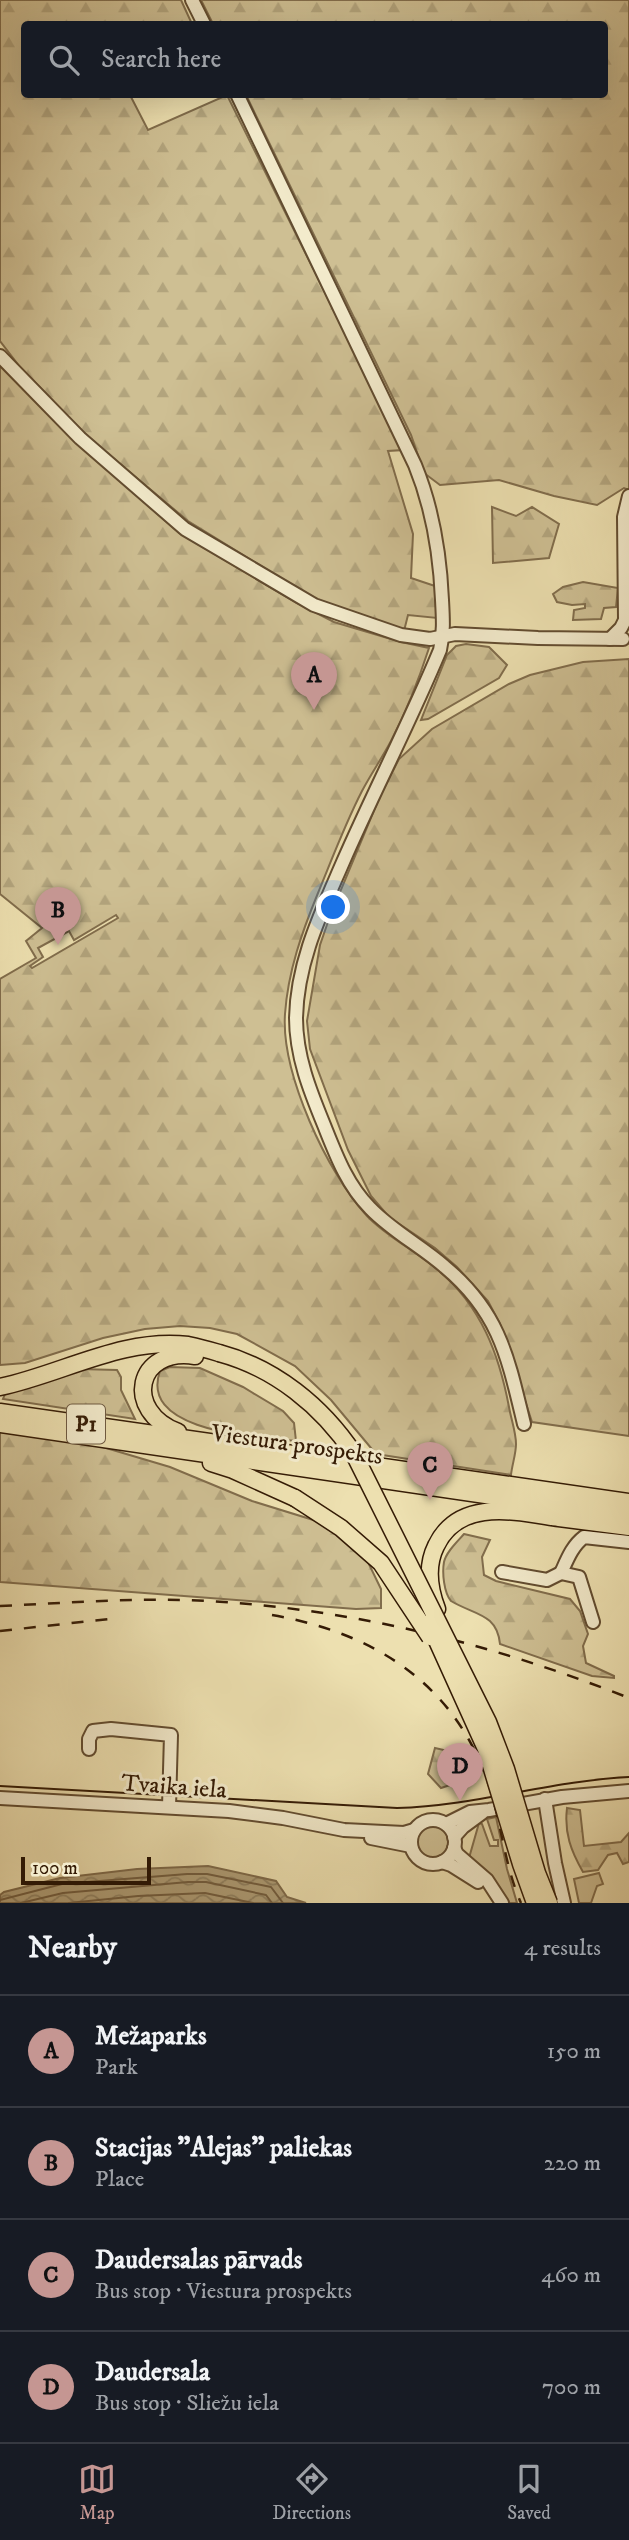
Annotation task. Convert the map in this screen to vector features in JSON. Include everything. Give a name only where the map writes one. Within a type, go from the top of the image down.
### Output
[{"type":"main road","points":[[0,1387],[43,1376],[105,1354],[152,1346],[188,1345],[270,1383],[330,1433],[344,1454],[433,1632],[486,1749],[535,1903]]},
{"type":"main road","points":[[195,1438],[161,1424],[150,1413],[142,1395],[142,1386],[148,1372],[155,1363],[165,1358],[187,1354],[234,1357],[297,1391],[341,1434],[354,1454],[441,1625],[497,1743],[537,1874],[549,1903]]},
{"type":"main road","name":"Viestura prospekts","points":[[0,1412],[195,1438],[311,1462],[629,1516]]},
{"type":"main road","name":"Viestura prospekts","points":[[0,1424],[151,1447],[311,1462],[629,1502]]},
{"type":"main road","points":[[151,1447],[233,1470],[295,1498],[341,1528],[381,1563],[441,1651]]},
{"type":"main road","points":[[441,1625],[429,1575],[431,1559],[438,1541],[463,1517],[483,1511],[511,1511],[629,1527]]},
{"type":"street","points":[[192,0],[202,21]]},
{"type":"street","points":[[239,98],[387,405],[428,497],[440,562],[443,636],[440,650],[311,939],[299,984],[296,1021],[298,1048],[314,1100],[350,1184],[368,1207],[389,1226],[445,1266],[466,1286],[491,1319],[509,1359],[524,1424]]},
{"type":"street","points":[[0,356],[80,438],[185,529],[334,614],[401,635],[430,639],[455,634],[617,639],[625,620],[624,517],[629,496]]},
{"type":"street","points":[[502,1572],[547,1580],[561,1573],[572,1550],[584,1537],[629,1542]]},
{"type":"street","points":[[561,1573],[579,1577],[593,1622]]},
{"type":"street","points":[[89,1749],[89,1739],[93,1731],[111,1729],[171,1735],[169,1807]]},
{"type":"street","points":[[446,1824],[470,1812],[545,1799],[629,1791]]},
{"type":"street","name":"Tvaika iela","points":[[0,1798],[256,1814],[344,1830],[411,1846],[419,1860],[432,1864],[448,1863],[500,1900]]},
{"type":"street","points":[[545,1799],[564,1903]]},
{"type":"street","points":[[442,1862],[451,1855],[463,1827],[489,1810]]},
{"type":"street","name":"Tvaika iela","points":[[344,1830],[404,1833],[414,1830],[428,1820],[440,1821],[446,1824],[457,1854],[487,1880],[500,1900]]},
{"type":"street","points":[[411,1846],[414,1830]]},
{"type":"green space","points":[[0,0],[181,0],[191,21],[21,21],[21,98],[132,98],[148,130],[220,98],[228,98],[403,450],[388,451],[413,534],[411,578],[435,586],[437,618],[408,615],[404,631],[313,598],[188,521],[89,438],[20,367],[0,341]]},
{"type":"green space","points":[[201,0],[629,0],[629,490],[624,488],[597,505],[499,480],[440,485],[424,473],[411,435],[247,98],[608,98],[608,21],[212,21]]},
{"type":"green space","points":[[0,362],[69,435],[179,533],[334,622],[429,648],[402,719],[356,803],[307,922],[289,982],[285,1014],[286,1038],[299,1093],[322,1149],[337,1175],[375,1224],[453,1284],[477,1315],[486,1332],[500,1368],[515,1435],[516,1448],[511,1475],[376,1454],[331,1400],[295,1366],[237,1334],[210,1328],[180,1326],[145,1329],[103,1338],[25,1363],[0,1365],[0,979],[36,958],[26,941],[42,928],[0,894]],"holes":[[[116,915],[118,918],[32,968],[30,966],[43,957],[38,948],[69,931],[74,940]]]},
{"type":"green space","points":[[492,507],[516,516],[532,507],[559,524],[549,558],[493,563]]},
{"type":"green space","points":[[583,582],[618,588],[616,607],[604,608],[601,619],[573,620],[574,610],[585,608],[585,604],[557,602],[553,594],[563,587]]},
{"type":"green space","points":[[466,644],[489,647],[507,665],[499,678],[428,719],[421,720],[447,655],[456,646]]},
{"type":"green space","points":[[629,659],[629,1436],[532,1422],[500,1324],[488,1301],[457,1267],[435,1248],[389,1217],[371,1196],[348,1150],[310,1049],[307,1021],[320,945],[330,916],[380,796],[399,759],[432,729],[509,684],[530,675],[583,662]]},
{"type":"green space","points":[[170,1367],[200,1368],[243,1387],[283,1411],[294,1423],[296,1441],[232,1433],[207,1428],[184,1419],[167,1408],[158,1392],[160,1371]]},
{"type":"green space","points":[[79,1369],[117,1370],[121,1377],[121,1390],[135,1419],[3,1399],[5,1394]]},
{"type":"green space","points":[[0,1432],[96,1445],[170,1467],[252,1501],[323,1523],[365,1556],[381,1589],[381,1608],[356,1609],[0,1582]]},
{"type":"green space","points":[[464,1534],[490,1540],[482,1557],[484,1575],[496,1581],[570,1599],[580,1611],[588,1634],[583,1646],[586,1663],[614,1678],[592,1676],[500,1644],[498,1634],[489,1620],[451,1601],[444,1583],[444,1562],[449,1551]]},
{"type":"green space","points":[[435,1748],[457,1753],[463,1770],[452,1775],[453,1784],[441,1788],[428,1774]]},
{"type":"green space","points":[[567,1808],[580,1810],[584,1846],[621,1842],[629,1833],[629,1862],[623,1864],[617,1853],[608,1855],[598,1870],[583,1872],[569,1842]]},
{"type":"green space","points":[[496,1817],[517,1903],[509,1903],[497,1886],[469,1858],[479,1823],[482,1824],[490,1846],[498,1846],[498,1840],[494,1840],[487,1819]]},
{"type":"green space","points":[[433,1826],[444,1831],[449,1842],[444,1853],[433,1858],[422,1853],[417,1842],[422,1831]]},
{"type":"green space","points":[[599,1873],[603,1884],[597,1886],[591,1903],[579,1903],[574,1879]]},
{"type":"water","points":[[208,1866],[276,1881],[287,1897],[306,1903],[0,1903],[0,1895],[4,1892],[60,1878],[137,1869]]},
{"type":"tram line","points":[[0,1786],[397,1808],[455,1803],[571,1783],[629,1777]]},
{"type":"railway","points":[[0,1606],[181,1600],[262,1605],[316,1612],[422,1632],[474,1646],[526,1661],[629,1698]]},
{"type":"railway","points":[[272,1615],[310,1623],[345,1635],[408,1670],[434,1693],[457,1721],[476,1753],[490,1789],[511,1875],[521,1903]]},
{"type":"railway","points":[[0,1631],[118,1618]]},
{"type":"place","name":"Mežaparks","points":[[314,710]]},
{"type":"place","name":"Stacijas \"Alejas\" paliekas","points":[[58,945]]},
{"type":"place","name":"Daudersalas pārvads","points":[[430,1500]]},
{"type":"place","name":"Daudersala","points":[[460,1801]]}]
